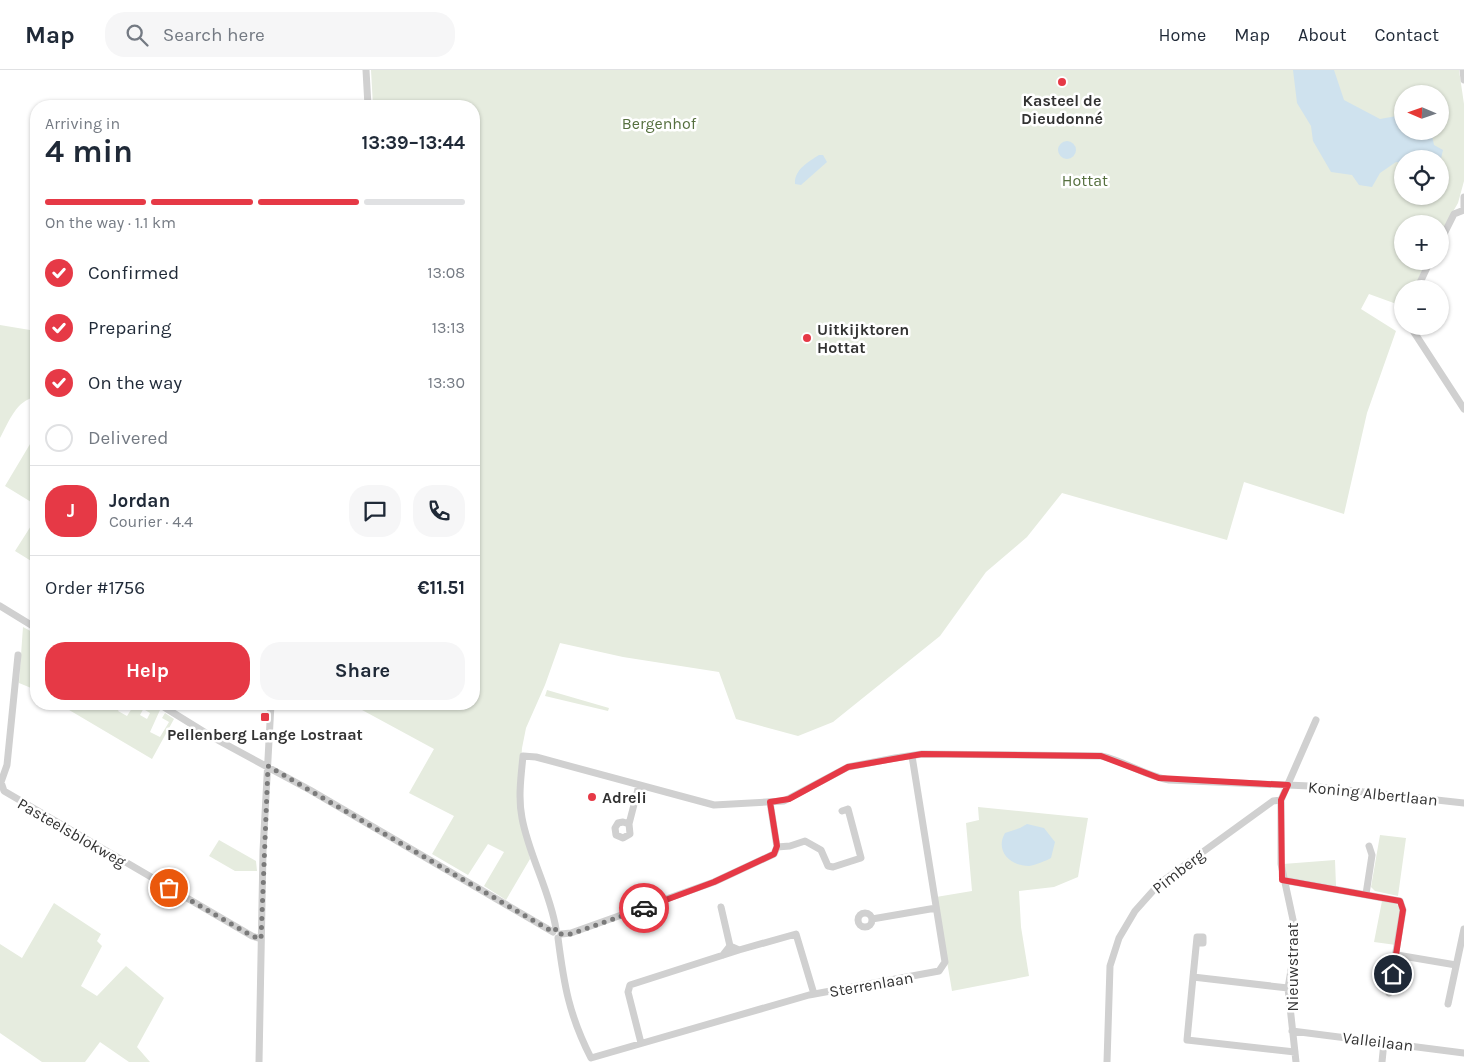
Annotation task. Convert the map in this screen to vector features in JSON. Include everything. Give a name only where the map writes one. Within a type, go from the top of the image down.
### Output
[{"type":"street","points":[[366,70],[368,100]]},
{"type":"street","points":[[1463,70],[1464,80]]},
{"type":"street","points":[[1449,223],[1453,215],[1464,208],[1464,197]]},
{"type":"street","points":[[1416,335],[1464,410]]},
{"type":"street","points":[[0,606],[30,624]]},
{"type":"street","name":"Pasteelsblokweg","points":[[18,655],[7,765],[1,782],[4,791],[252,936],[261,939]]},
{"type":"street","points":[[169,710],[214,738],[268,766],[557,933],[571,934],[714,882],[770,856],[776,852],[777,846],[770,802]]},
{"type":"street","points":[[259,1062],[261,939],[271,710]]},
{"type":"street","name":"Nieuwstraat","points":[[1296,1062],[1288,988],[1295,946],[1295,929],[1282,880],[1281,800],[1316,720]]},
{"type":"street","name":"Koning Albertlaan","points":[[557,933],[550,902],[531,851],[522,819],[520,804],[523,756],[536,757],[678,794],[705,804],[770,802],[789,799],[848,767],[912,756],[1101,756],[1159,778],[1288,785],[1464,803]]},
{"type":"street","name":"Sterrenlaan","points":[[557,933],[569,1008],[591,1058],[814,994],[942,969],[946,962],[912,756]]},
{"type":"street","points":[[628,824],[639,785]]},
{"type":"street","name":"Pimberg","points":[[1107,1062],[1110,966],[1119,938],[1134,911],[1160,883],[1273,801],[1281,800]]},
{"type":"street","points":[[777,846],[790,846],[805,841],[821,850],[828,866],[833,867],[861,858],[848,809],[842,811]]},
{"type":"street","points":[[1366,894],[1372,855],[1369,846]]},
{"type":"street","points":[[1282,880],[1400,901],[1403,910],[1397,955],[1389,993]]},
{"type":"street","points":[[720,907],[730,946],[724,955]]},
{"type":"street","points":[[872,919],[936,908]]},
{"type":"street","points":[[1448,1004],[1464,929]]},
{"type":"street","points":[[641,1044],[628,992],[630,985],[739,950],[796,934],[814,994]]},
{"type":"street","points":[[1197,943],[1203,943],[1203,937],[1197,937],[1187,1040],[1295,1052]]},
{"type":"street","points":[[730,946],[739,950]]},
{"type":"street","points":[[1397,955],[1456,965]]},
{"type":"street","points":[[1193,977],[1288,988]]},
{"type":"street","name":"Valleilaan","points":[[1292,1031],[1464,1053]]},
{"type":"street","points":[[1382,1062],[1384,1042]]},
{"type":"green space","points":[[371,70],[1459,70],[1464,104],[1464,181],[1458,203],[1449,218],[1449,215],[1394,215],[1394,270],[1422,270],[1418,280],[1394,280],[1394,303],[1369,294],[1361,309],[1394,330],[1395,335],[1367,413],[1344,514],[1244,482],[1227,540],[1062,493],[1027,537],[986,572],[940,636],[833,722],[798,736],[736,719],[719,672],[623,657],[560,643],[545,685],[526,728],[522,748],[518,804],[530,859],[506,900],[484,886],[504,852],[488,844],[468,875],[432,854],[454,816],[409,793],[434,749],[362,710],[480,710],[480,100],[373,100]]},
{"type":"green space","points":[[0,325],[30,330],[30,399],[18,407],[0,438]]},
{"type":"green space","points":[[30,444],[30,501],[5,486]]},
{"type":"green space","points":[[30,527],[30,560],[15,551]]},
{"type":"green space","points":[[23,627],[30,631],[30,688],[19,683]]},
{"type":"green space","points":[[547,690],[609,708],[608,711],[545,696]]},
{"type":"green space","points":[[69,710],[119,710],[127,716],[131,710],[143,710],[140,715],[147,719],[150,713],[145,710],[160,710],[150,732],[160,737],[169,722],[162,718],[165,713],[174,719],[152,759]]},
{"type":"green space","points":[[978,807],[1088,818],[1078,877],[1054,887],[1019,891],[1021,927],[1029,976],[952,991],[936,897],[972,891],[966,823],[979,820]]},
{"type":"green space","points":[[1380,835],[1406,838],[1398,896],[1375,891],[1371,887]]},
{"type":"green space","points":[[219,840],[256,861],[257,871],[235,871],[209,856]]},
{"type":"green space","points":[[1335,860],[1336,886],[1286,877],[1283,864]]},
{"type":"green space","points":[[1382,901],[1396,903],[1401,911],[1396,945],[1374,942]]},
{"type":"green space","points":[[54,903],[101,934],[97,941],[102,946],[81,986],[97,996],[126,966],[164,998],[137,1047],[150,1062],[129,1062],[100,1042],[85,1062],[42,1062],[0,1033],[0,944],[22,958]]},
{"type":"water","points":[[1293,70],[1334,70],[1344,100],[1380,119],[1394,116],[1394,140],[1433,140],[1434,145],[1443,150],[1394,150],[1394,163],[1380,173],[1372,187],[1359,185],[1352,175],[1331,172],[1313,141],[1311,126],[1297,103]]},
{"type":"water","points":[[1063,141],[1071,141],[1076,146],[1074,157],[1063,159],[1058,154],[1058,146]]},
{"type":"water","points":[[819,155],[823,155],[827,162],[801,185],[795,184],[799,171]]},
{"type":"water","points":[[1027,824],[1044,828],[1055,842],[1051,858],[1029,866],[1010,860],[1003,851],[1002,845],[1005,833]]},
{"type":"way so far","points":[[169,888],[252,936],[261,939],[263,851],[268,766],[553,932],[556,929],[560,930],[561,934],[571,934],[644,908]]},
{"type":"place","name":"Kasteel de Dieudonné","points":[[1062,82]]},
{"type":"place","name":"Uitkijktoren Hottat","points":[[807,338]]},
{"type":"place","name":"Pellenberg Lange Lostraat","points":[[265,717]]},
{"type":"place","name":"Adreli","points":[[592,797]]},
{"type":"route","points":[[644,908],[714,882],[774,854],[777,851],[777,846],[770,802],[780,802],[789,799],[848,767],[922,754],[990,757],[1101,756],[1120,762],[1153,777],[1169,780],[1288,785],[1281,800],[1280,864],[1282,880],[1400,901],[1403,910],[1393,974]]},
{"type":"park label","name":"Bergenhof","points":[[659,123]]},
{"type":"park label","name":"Hottat","points":[[1085,180]]}]
